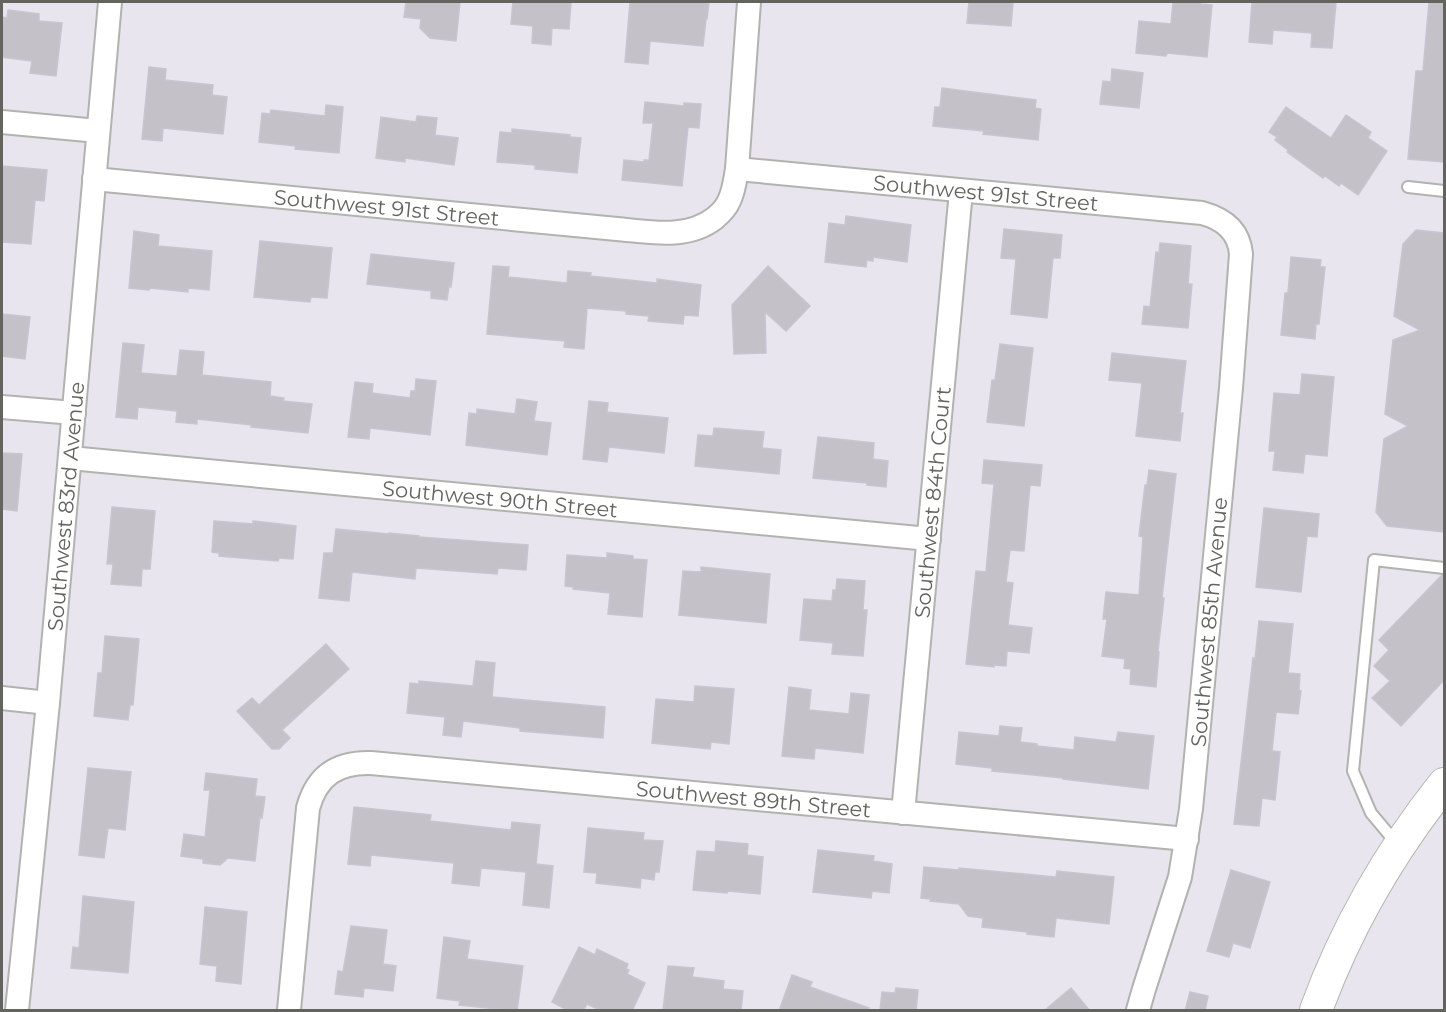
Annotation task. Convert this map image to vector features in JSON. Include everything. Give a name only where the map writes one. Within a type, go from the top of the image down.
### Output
[{"type":"main road","points":[[1316,1011],[1351,927],[1399,846],[1444,784]]},
{"type":"street","name":"Southwest 83rd Avenue","points":[[17,1011],[11,974],[48,703],[110,2]]},
{"type":"street","points":[[737,169],[749,2]]},
{"type":"street","points":[[2,122],[98,131]]},
{"type":"street","name":"Southwest 91st Street","points":[[94,179],[616,230],[680,233],[694,231],[708,224],[721,213],[729,202],[737,169],[1202,213],[1217,218],[1233,229]]},
{"type":"street","name":"Southwest 84th Court","points":[[903,813],[961,191]]},
{"type":"street","name":"Southwest 85th Avenue","points":[[1138,1011],[1175,895],[1191,809],[1230,400],[1241,254],[1238,237],[1233,229]]},
{"type":"street","points":[[2,406],[74,413]]},
{"type":"street","name":"Southwest 90th Street","points":[[70,458],[929,538]]},
{"type":"street","points":[[2,698],[48,703]]},
{"type":"street","name":"Southwest 89th Street","points":[[289,1011],[308,808],[314,792],[324,778],[333,770],[345,765],[371,764],[1187,839]]},
{"type":"lane","points":[[1408,187],[1444,191]]},
{"type":"lane","points":[[1399,846],[1371,813],[1353,771],[1374,560],[1444,568]]},
{"type":"building","points":[[406,2],[460,2],[456,41],[430,38],[420,28],[421,19],[404,17]]},
{"type":"building","points":[[513,2],[571,2],[569,29],[552,28],[551,45],[532,43],[533,26],[511,24]]},
{"type":"building","points":[[630,2],[709,2],[703,46],[650,41],[648,64],[625,62]]},
{"type":"building","points":[[969,2],[1013,2],[1011,26],[967,23]]},
{"type":"building","points":[[1173,2],[1201,2],[1201,4],[1212,5],[1207,57],[1136,53],[1139,21],[1171,24]]},
{"type":"building","points":[[1252,2],[1336,2],[1332,48],[1311,47],[1312,33],[1273,30],[1272,44],[1249,42]]},
{"type":"building","points":[[1429,2],[1444,2],[1444,162],[1408,159],[1416,71],[1423,71]]},
{"type":"building","points":[[8,10],[39,14],[39,21],[62,23],[56,76],[30,73],[32,61],[2,57],[2,17],[7,18]]},
{"type":"building","points":[[149,67],[166,69],[165,80],[213,85],[212,95],[227,97],[223,134],[163,128],[162,141],[142,139]]},
{"type":"building","points":[[1112,69],[1143,73],[1139,108],[1100,104],[1103,81],[1111,82]]},
{"type":"building","points":[[942,88],[1036,100],[1035,108],[1041,109],[1038,140],[933,126],[935,107],[940,107]]},
{"type":"building","points":[[645,102],[684,106],[684,103],[701,104],[699,128],[688,127],[682,186],[622,180],[624,160],[644,162],[644,160],[649,160],[653,123],[643,123]]},
{"type":"building","points":[[326,105],[343,107],[339,153],[295,149],[296,146],[259,142],[262,113],[270,114],[271,110],[325,116]]},
{"type":"building","points":[[1286,107],[1331,138],[1346,115],[1371,132],[1368,138],[1387,151],[1358,195],[1341,183],[1339,186],[1325,176],[1323,178],[1287,152],[1288,150],[1275,140],[1277,137],[1269,132]]},
{"type":"building","points":[[417,116],[437,118],[435,135],[458,138],[454,165],[405,158],[405,162],[376,158],[381,117],[416,122]]},
{"type":"building","points":[[512,129],[581,138],[577,173],[535,169],[535,165],[497,162],[500,132],[512,133]]},
{"type":"building","points":[[2,166],[47,170],[44,201],[35,200],[31,244],[2,242]]},
{"type":"building","points":[[846,216],[911,225],[907,262],[873,257],[873,261],[867,260],[866,267],[825,262],[829,223],[845,225]]},
{"type":"building","points":[[1004,229],[1062,235],[1060,258],[1053,258],[1047,318],[1011,314],[1016,259],[1001,258]]},
{"type":"building","points":[[1416,230],[1444,233],[1444,532],[1387,526],[1376,512],[1384,439],[1408,426],[1385,414],[1393,340],[1420,330],[1394,316],[1403,244]]},
{"type":"building","points":[[134,231],[159,235],[158,246],[212,251],[209,290],[188,288],[188,292],[129,288]]},
{"type":"building","points":[[260,241],[332,248],[327,298],[311,297],[310,302],[254,297]]},
{"type":"building","points":[[1160,243],[1191,246],[1188,284],[1192,284],[1188,328],[1142,324],[1144,306],[1150,307],[1156,252],[1159,253]]},
{"type":"building","points":[[371,254],[454,263],[447,300],[431,298],[431,291],[367,284]]},
{"type":"building","points":[[1291,257],[1321,260],[1320,267],[1325,267],[1319,324],[1316,324],[1315,339],[1281,335]]},
{"type":"building","points":[[493,266],[509,267],[508,277],[567,283],[568,271],[591,273],[590,276],[657,283],[657,279],[701,285],[698,316],[684,315],[683,324],[648,321],[649,316],[626,314],[626,311],[587,308],[584,349],[564,347],[565,341],[487,334]]},
{"type":"building","points":[[768,266],[810,306],[786,331],[765,312],[766,353],[734,354],[732,305]]},
{"type":"building","points":[[2,314],[30,317],[25,359],[2,356]]},
{"type":"building","points":[[123,343],[144,345],[141,373],[177,376],[180,350],[204,352],[202,375],[271,382],[270,396],[284,398],[283,401],[312,404],[308,433],[197,419],[197,424],[176,422],[177,411],[138,407],[137,419],[116,417]]},
{"type":"building","points":[[1000,344],[1033,348],[1024,426],[987,422],[992,380],[995,380]]},
{"type":"building","points":[[1112,353],[1186,361],[1180,413],[1183,413],[1180,441],[1136,436],[1142,383],[1109,380]]},
{"type":"building","points":[[1302,374],[1334,377],[1327,456],[1305,454],[1303,473],[1273,470],[1275,451],[1269,451],[1274,393],[1300,395]]},
{"type":"building","points":[[416,379],[436,381],[430,435],[370,428],[369,439],[348,437],[355,382],[373,384],[372,393],[410,398],[411,391],[415,391]]},
{"type":"building","points":[[517,399],[537,402],[534,421],[551,423],[547,455],[466,445],[469,413],[477,414],[477,409],[515,414]]},
{"type":"building","points":[[589,401],[608,403],[607,412],[668,418],[664,453],[609,447],[607,462],[583,459]]},
{"type":"building","points":[[714,428],[764,432],[762,448],[781,450],[779,474],[695,466],[698,435],[713,436]]},
{"type":"building","points":[[818,437],[874,443],[873,459],[888,461],[886,487],[813,478]]},
{"type":"building","points":[[2,453],[22,454],[17,511],[2,509]]},
{"type":"building","points":[[984,460],[1042,465],[1040,486],[1030,485],[1024,551],[1010,550],[1006,582],[1013,583],[1008,625],[1032,628],[1029,653],[1007,651],[1006,666],[994,665],[994,667],[966,664],[976,571],[986,572],[994,484],[982,483]]},
{"type":"building","points":[[1149,470],[1176,474],[1162,598],[1164,598],[1156,687],[1130,684],[1131,669],[1124,668],[1125,659],[1102,656],[1107,619],[1103,619],[1106,592],[1139,595],[1143,537],[1139,536]]},
{"type":"building","points":[[112,507],[155,511],[150,569],[142,569],[141,586],[111,584],[113,564],[107,564]]},
{"type":"building","points":[[1264,508],[1319,514],[1317,537],[1307,536],[1301,592],[1256,587]]},
{"type":"building","points":[[214,521],[253,524],[253,521],[296,526],[293,559],[279,558],[278,561],[219,556],[219,553],[212,552]]},
{"type":"building","points":[[336,529],[528,545],[526,570],[498,568],[497,574],[416,568],[415,579],[352,572],[349,601],[319,598],[324,553],[333,553]]},
{"type":"building","points":[[607,553],[647,560],[642,617],[608,614],[610,593],[565,586],[567,555],[607,558]]},
{"type":"building","points":[[701,567],[770,574],[766,623],[679,615],[683,571],[701,572]]},
{"type":"building","points":[[1444,575],[1444,680],[1401,726],[1372,698],[1390,681],[1374,666],[1389,650],[1379,640]]},
{"type":"building","points":[[837,579],[865,581],[863,610],[867,610],[863,656],[832,654],[833,643],[800,640],[804,599],[832,601]]},
{"type":"building","points":[[1259,621],[1293,624],[1288,673],[1300,674],[1299,690],[1301,691],[1298,714],[1276,712],[1272,751],[1280,752],[1275,800],[1262,798],[1259,826],[1234,824]]},
{"type":"building","points":[[105,636],[139,639],[133,705],[130,705],[128,720],[94,716],[98,673],[102,673]]},
{"type":"building","points":[[326,644],[349,669],[282,730],[290,738],[279,749],[272,749],[237,711],[252,698],[259,705]]},
{"type":"building","points":[[476,661],[495,663],[492,697],[605,707],[603,738],[520,731],[520,728],[463,721],[461,737],[443,735],[445,717],[407,713],[410,683],[419,684],[419,681],[473,686]]},
{"type":"building","points":[[695,686],[734,689],[729,744],[711,742],[710,749],[652,743],[656,699],[694,702]]},
{"type":"building","points":[[789,687],[811,690],[809,710],[849,714],[851,693],[869,695],[863,753],[815,748],[814,759],[782,756]]},
{"type":"building","points":[[1000,726],[1022,728],[1020,742],[1074,750],[1075,737],[1116,742],[1118,732],[1154,736],[1148,789],[992,771],[992,768],[956,764],[959,732],[999,736]]},
{"type":"building","points":[[88,768],[131,772],[125,830],[108,828],[104,858],[79,855]]},
{"type":"building","points":[[206,773],[257,779],[255,796],[265,797],[262,818],[260,817],[255,861],[228,858],[220,865],[203,863],[203,859],[181,856],[184,834],[205,837],[210,790],[204,790]]},
{"type":"building","points":[[354,807],[431,815],[430,821],[511,830],[512,822],[540,825],[536,864],[553,866],[549,908],[523,905],[526,872],[481,868],[479,886],[452,883],[454,863],[371,855],[370,866],[348,864]]},
{"type":"building","points":[[588,828],[644,833],[643,840],[663,841],[659,872],[655,872],[654,880],[641,878],[640,888],[596,883],[597,873],[584,872]]},
{"type":"building","points":[[716,841],[748,844],[747,855],[763,857],[760,894],[693,890],[697,851],[715,852]]},
{"type":"building","points":[[818,850],[874,856],[873,861],[892,864],[889,893],[872,891],[871,898],[813,892]]},
{"type":"building","points":[[924,867],[1056,877],[1057,871],[1114,877],[1109,924],[1056,918],[1054,937],[982,927],[983,918],[968,916],[959,904],[921,898]]},
{"type":"building","points":[[1231,870],[1270,882],[1250,948],[1233,943],[1229,957],[1207,951]]},
{"type":"building","points":[[83,896],[134,902],[128,973],[71,968],[73,947],[79,948]]},
{"type":"building","points":[[205,907],[247,912],[241,984],[216,981],[217,966],[200,964]]},
{"type":"building","points":[[351,926],[387,930],[383,964],[396,966],[393,991],[364,988],[363,997],[335,994],[338,971],[343,972]]},
{"type":"building","points":[[444,937],[470,941],[467,959],[523,966],[517,1011],[459,1005],[460,1001],[437,998]]},
{"type":"building","points":[[579,947],[595,955],[597,949],[628,964],[627,974],[645,983],[632,1011],[602,1011],[587,1004],[583,1011],[569,1011],[552,1002]]},
{"type":"building","points":[[668,966],[694,968],[692,977],[724,981],[723,989],[743,991],[741,1011],[663,1011]]},
{"type":"building","points":[[792,975],[812,982],[810,987],[869,1008],[868,1011],[779,1011]]},
{"type":"building","points":[[896,988],[918,990],[916,1011],[880,1011],[882,992],[895,993]]},
{"type":"building","points":[[1071,988],[1090,1011],[1044,1011]]},
{"type":"building","points":[[1190,992],[1208,996],[1205,1011],[1185,1011]]}]
